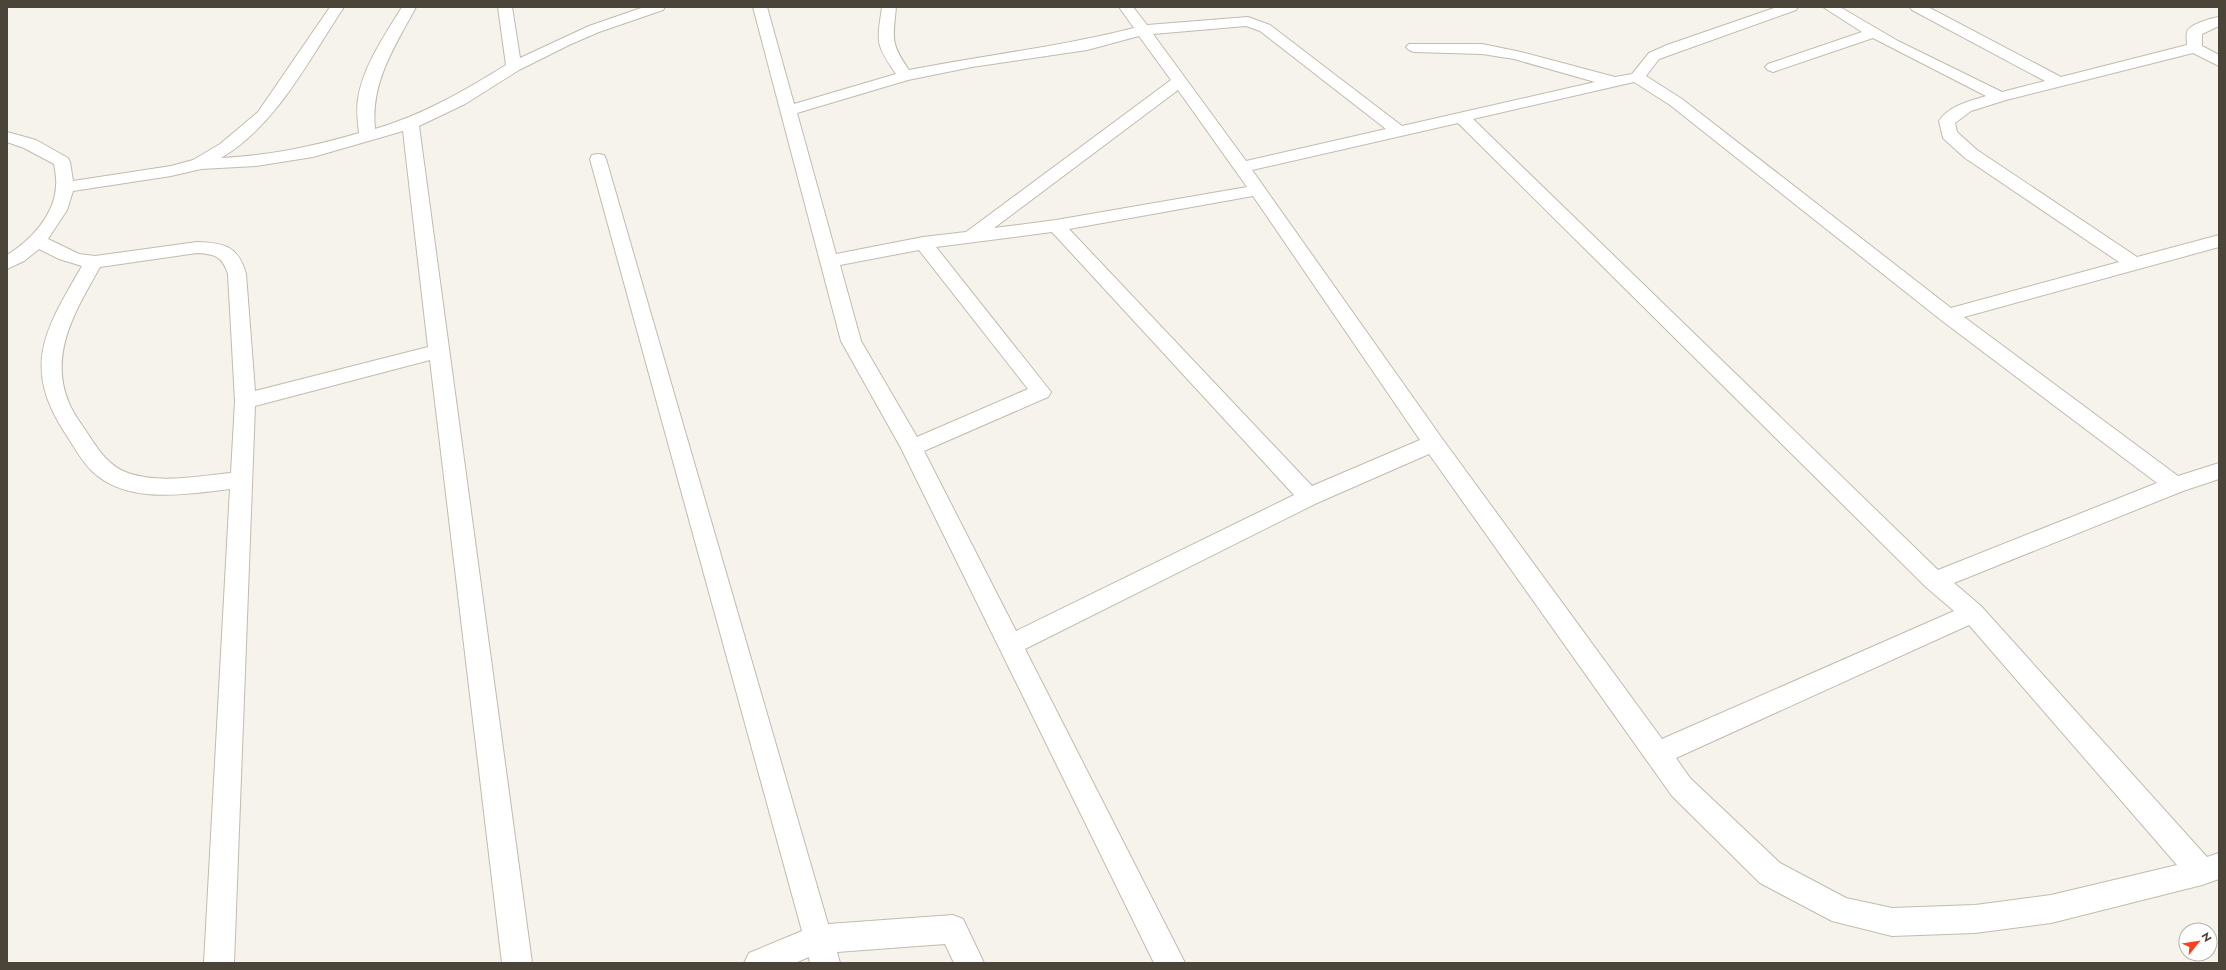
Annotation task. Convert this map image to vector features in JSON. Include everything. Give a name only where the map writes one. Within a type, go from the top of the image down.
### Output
[{"type":"street","points":[[199,164],[226,148],[264,115],[337,7]]},
{"type":"street","points":[[367,136],[365,110],[370,85],[383,54],[409,7]]},
{"type":"street","points":[[505,7],[514,67]]},
{"type":"street","points":[[65,187],[143,177],[199,164],[256,161],[314,152],[410,124],[459,101],[514,67],[594,28],[658,7]]},
{"type":"street","points":[[760,7],[828,262],[851,341],[912,448],[1170,963]]},
{"type":"street","points":[[889,7],[885,41],[889,53],[905,76]]},
{"type":"street","points":[[1126,7],[1242,167],[1433,443],[1681,787],[1770,873],[1842,911],[1892,922],[1975,919],[2051,909],[2210,869],[1973,613],[1935,581],[1461,117]]},
{"type":"street","points":[[1242,167],[1613,81],[1637,77],[1654,56],[1660,53],[1791,7]]},
{"type":"street","points":[[1830,7],[1874,33],[2000,97]]},
{"type":"street","points":[[1917,7],[2059,82]]},
{"type":"street","points":[[787,111],[905,76],[972,62],[1087,44],[1144,30],[1248,21],[1260,26],[1314,64],[1398,131]]},
{"type":"street","points":[[2195,48],[2194,32],[2208,24],[2219,21]]},
{"type":"street","points":[[1773,67],[1874,33]]},
{"type":"street","points":[[1414,47],[1482,49],[1516,55],[1613,81]]},
{"type":"street","points":[[2134,264],[1972,154],[1949,134],[1947,121],[1965,108],[2000,97],[2195,48],[2219,61]]},
{"type":"street","points":[[1637,77],[1676,102],[1948,315],[2175,486]]},
{"type":"street","points":[[970,238],[1180,81]]},
{"type":"street","points":[[410,124],[517,963]]},
{"type":"street","points":[[7,137],[30,144],[62,162],[65,187],[58,210],[38,241],[7,263]]},
{"type":"street","points":[[598,159],[821,951]]},
{"type":"street","points":[[828,262],[923,243],[1056,226],[1258,190]]},
{"type":"street","points":[[1056,226],[1309,497]]},
{"type":"street","points":[[38,241],[74,258],[94,262],[203,248],[222,251],[232,258],[237,274],[245,401],[240,480],[219,963]]},
{"type":"street","points":[[1948,315],[2219,241]]},
{"type":"street","points":[[912,448],[1041,392],[923,243]]},
{"type":"street","points":[[94,262],[59,324],[52,346],[49,372],[58,402],[87,452],[104,471],[134,483],[176,485],[240,480]]},
{"type":"street","points":[[245,401],[438,351]]},
{"type":"street","points":[[1010,645],[1309,497],[1433,443]]},
{"type":"street","points":[[1935,581],[2175,486],[2219,471]]},
{"type":"street","points":[[1657,754],[1973,613]]},
{"type":"street","points":[[759,963],[953,929],[969,963]]}]
